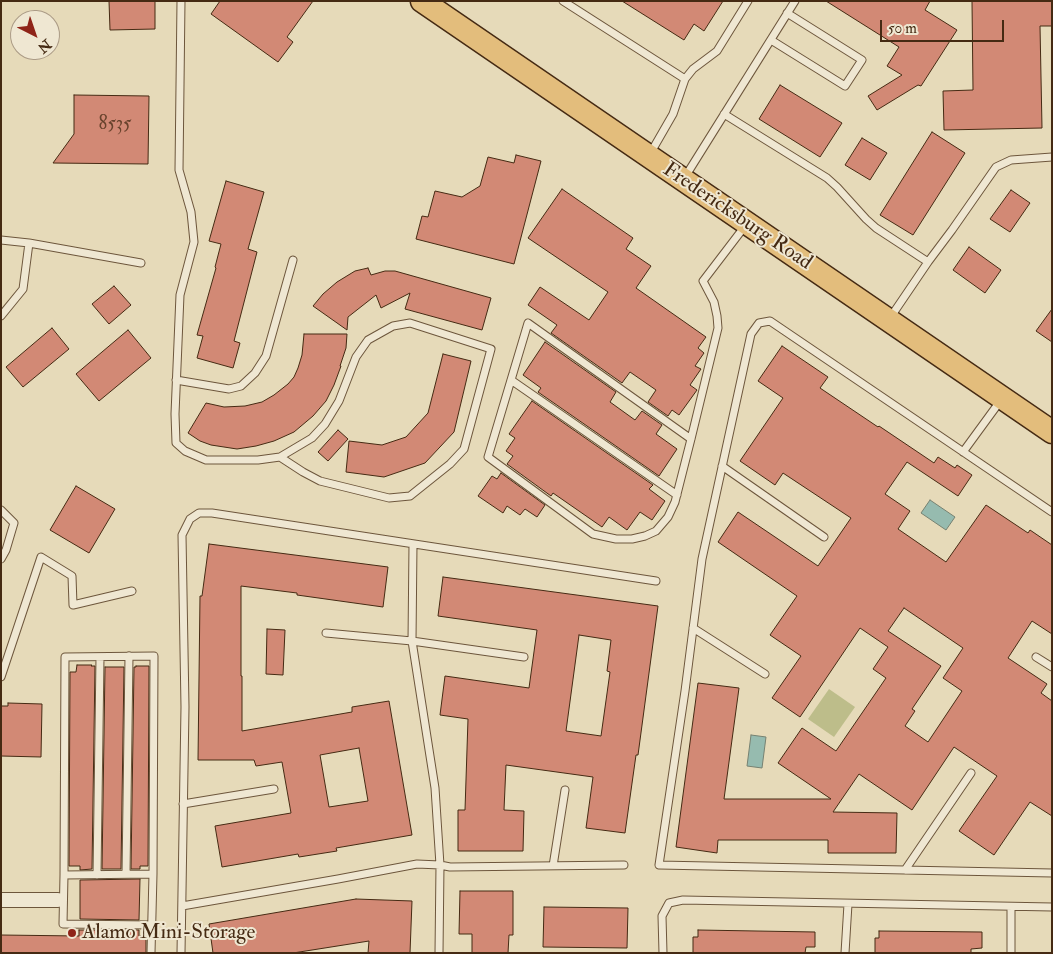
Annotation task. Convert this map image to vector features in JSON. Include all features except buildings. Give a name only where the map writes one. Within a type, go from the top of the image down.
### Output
[{"type":"main road","name":"Fredericksburg Road","points":[[422,1],[1052,432]]},
{"type":"street","points":[[1,900],[61,900]]},
{"type":"lane","points":[[180,1],[178,170],[191,212],[194,242],[180,295],[175,414],[176,443],[184,451],[206,460],[258,460],[280,457],[312,438],[325,424],[340,401],[356,357],[368,340],[393,326],[410,323],[491,349],[464,449],[450,464],[410,496],[389,498],[320,481],[280,457]]},
{"type":"lane","points":[[564,1],[685,79]]},
{"type":"lane","points":[[648,157],[673,114],[685,79],[693,70],[717,51],[748,1]]},
{"type":"lane","points":[[683,180],[795,1]]},
{"type":"lane","points":[[771,40],[844,86],[862,60],[787,13]]},
{"type":"lane","points":[[724,114],[827,178],[876,228],[928,262]]},
{"type":"lane","points":[[888,320],[996,166],[1011,160],[1052,157]]},
{"type":"lane","points":[[691,439],[528,323],[488,457],[593,534],[616,539],[632,539],[645,536],[656,530],[668,517],[675,502],[691,439],[718,328],[714,302],[703,281],[747,224]]},
{"type":"lane","points":[[1,240],[29,243],[140,263]]},
{"type":"lane","points":[[1,316],[23,289],[29,243]]},
{"type":"lane","points":[[176,380],[229,389],[241,386],[255,373],[266,356],[293,260]]},
{"type":"lane","points":[[1052,512],[770,321],[759,323],[751,334],[702,559],[659,865],[1052,873]]},
{"type":"lane","points":[[511,380],[677,495]]},
{"type":"lane","points":[[963,452],[1002,398]]},
{"type":"lane","points":[[722,466],[824,537]]},
{"type":"lane","points":[[1,510],[14,523],[1,560]]},
{"type":"lane","points":[[181,953],[185,707],[182,536],[190,519],[199,513],[212,512],[656,581]]},
{"type":"lane","points":[[413,544],[412,641],[435,788],[440,864],[438,953]]},
{"type":"lane","points":[[1,676],[41,557],[72,576],[73,605],[132,591]]},
{"type":"lane","points":[[693,628],[766,674]]},
{"type":"lane","points":[[326,633],[412,641],[524,656]]},
{"type":"lane","points":[[126,874],[128,656]]},
{"type":"lane","points":[[151,953],[152,924],[153,874],[154,656],[65,657],[64,875],[61,900],[63,924],[152,924]]},
{"type":"lane","points":[[97,874],[100,657]]},
{"type":"lane","points":[[1036,657],[1052,668]]},
{"type":"lane","points":[[905,870],[971,772]]},
{"type":"lane","points":[[183,804],[274,789]]},
{"type":"lane","points":[[553,866],[565,790]]},
{"type":"lane","points":[[182,906],[417,864],[450,866],[624,865]]},
{"type":"lane","points":[[64,875],[153,874]]},
{"type":"lane","points":[[663,953],[662,916],[669,903],[683,900],[1052,907]]},
{"type":"lane","points":[[845,953],[848,904]]},
{"type":"lane","points":[[1011,907],[1011,953]]},
{"type":"green space","points":[[829,689],[855,707],[834,737],[808,719]]},
{"type":"water","points":[[930,500],[955,517],[946,530],[921,513]]},
{"type":"water","points":[[751,735],[766,737],[762,768],[747,766]]},
{"type":"place","name":"Alamo Mini-Storage","points":[[72,933]]}]
